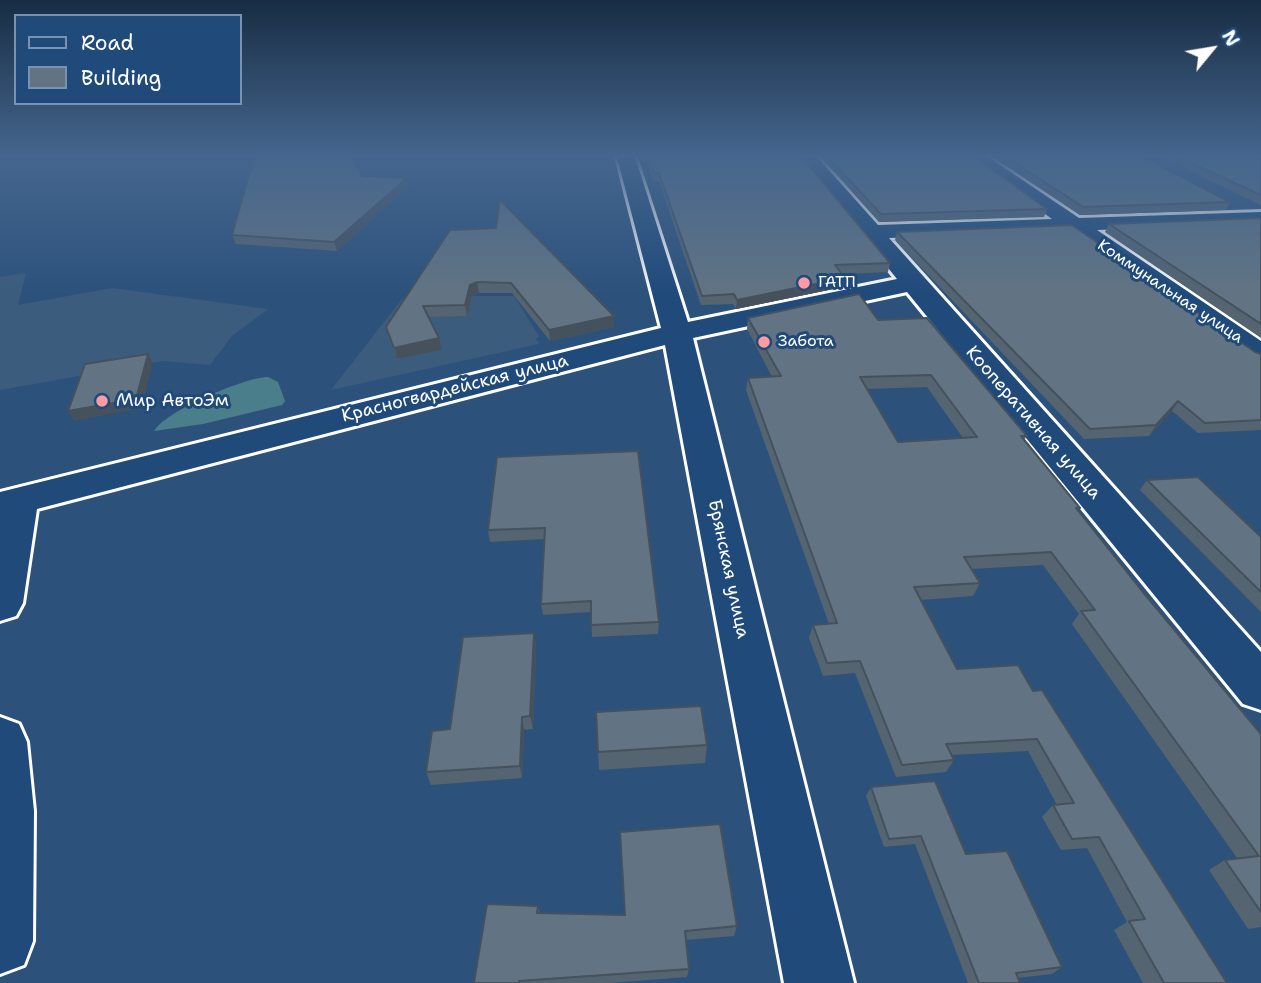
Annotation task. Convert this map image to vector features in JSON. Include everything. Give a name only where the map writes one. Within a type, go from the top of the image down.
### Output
[{"type":"street","name":"Брянская улица","points":[[639,203],[677,333],[819,983]]},
{"type":"street","name":"Кооперативная улица","points":[[846,203],[1261,688]]},
{"type":"street","name":"Коммунальная улица","points":[[1040,203],[1261,354]]},
{"type":"street","points":[[1232,203],[1261,217]]},
{"type":"street","points":[[870,232],[1261,217]]},
{"type":"street","name":"Красногвардейская улица","points":[[10,502],[677,333],[912,283]]},
{"type":"street","points":[[0,603],[10,502]]},
{"type":"street","points":[[0,742],[5,811],[0,941]]},
{"type":"shaded area","points":[[26,273],[18,305],[112,288],[268,309],[232,336],[210,365],[163,361],[0,390],[0,277]]},
{"type":"shaded area","points":[[414,296],[514,296],[539,336],[536,339],[539,344],[331,390],[402,299]]},
{"type":"green space","points":[[268,377],[278,382],[285,401],[282,405],[203,424],[154,431],[173,415],[206,397],[242,383]]},
{"type":"building","points":[[241,203],[379,203],[334,242],[232,235]]},
{"type":"building","points":[[500,203],[503,203],[614,316],[549,330],[511,283],[477,282],[470,285],[465,305],[423,306],[439,338],[394,348],[386,327],[450,230],[496,228]]},
{"type":"building","points":[[669,203],[840,203],[890,263],[835,265],[845,278],[737,300],[734,294],[702,296]]},
{"type":"building","points":[[871,203],[1039,203],[1047,209],[881,214]]},
{"type":"building","points":[[1077,203],[1204,203],[1083,207]]},
{"type":"building","points":[[1261,218],[1261,324],[1109,224]]},
{"type":"building","points":[[1072,225],[1261,354],[1261,420],[1205,423],[1178,401],[1156,425],[1090,429],[897,232]]},
{"type":"building","points":[[859,294],[878,320],[927,318],[1027,436],[1021,436],[1080,508],[1076,508],[1142,591],[1261,734],[1261,912],[1225,860],[1259,856],[1081,611],[1095,610],[1051,552],[964,557],[980,583],[914,587],[957,669],[1018,665],[1033,691],[1042,690],[1227,983],[1164,983],[1129,921],[1145,919],[1099,837],[1072,839],[1053,805],[1074,803],[1037,739],[946,744],[954,760],[902,765],[860,661],[827,663],[813,625],[837,623],[748,378],[781,376],[748,318]],"holes":[[[931,375],[977,437],[898,442],[860,377]]]},
{"type":"building","points":[[148,354],[136,399],[68,411],[85,364]]},
{"type":"building","points":[[638,451],[659,622],[591,625],[591,601],[541,604],[545,528],[488,530],[497,457]]},
{"type":"building","points":[[1198,477],[1261,537],[1261,592],[1147,480]]},
{"type":"building","points":[[534,633],[530,716],[522,717],[520,766],[426,772],[432,731],[450,729],[463,637]]},
{"type":"building","points":[[701,706],[707,745],[598,752],[596,712]]},
{"type":"building","points":[[935,781],[966,854],[1007,851],[1062,967],[1016,973],[1020,983],[979,983],[921,836],[889,839],[871,787]]},
{"type":"building","points":[[720,824],[737,926],[685,931],[689,969],[519,983],[474,983],[487,904],[538,906],[537,913],[625,915],[620,832]]},
{"type":"place","name":"ГАТП","points":[[804,283]]},
{"type":"place","name":"Забота","points":[[764,342]]},
{"type":"place","name":"Мир АвтоЭм","points":[[102,401]]}]
